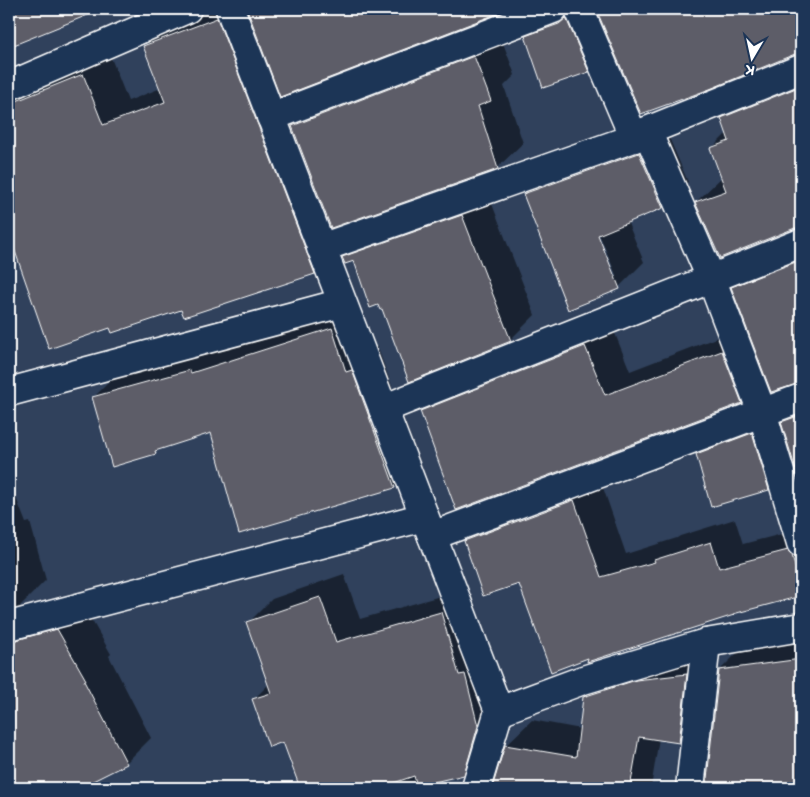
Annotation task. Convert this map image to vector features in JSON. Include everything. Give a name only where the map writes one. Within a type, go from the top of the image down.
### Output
[{"type":"street","points":[[9,86],[187,9]]},
{"type":"street","points":[[230,9],[499,711],[476,788]]},
{"type":"street","points":[[271,117],[552,9]]},
{"type":"street","points":[[579,9],[711,278],[762,412],[801,543]]},
{"type":"street","points":[[321,248],[641,135],[801,69]]},
{"type":"street","points":[[383,409],[801,243]]},
{"type":"street","points":[[9,392],[342,303]]},
{"type":"street","points":[[9,626],[428,526],[801,398]]},
{"type":"street","points":[[499,711],[583,680],[706,643],[801,627]]},
{"type":"street","points":[[690,788],[706,643]]},
{"type":"building","points":[[9,9],[100,9],[100,10],[9,47]]},
{"type":"building","points":[[247,9],[509,9],[280,97]]},
{"type":"building","points":[[596,9],[797,9],[801,21],[801,54],[795,54],[710,89],[641,114]]},
{"type":"building","points":[[217,18],[315,274],[184,317],[181,310],[112,333],[110,328],[49,349],[9,234],[9,104],[83,74],[103,125],[165,102],[143,46]]},
{"type":"building","points":[[566,18],[589,72],[543,88],[525,36],[559,24]]},
{"type":"building","points":[[474,56],[491,101],[478,106],[498,169],[331,228],[292,126]]},
{"type":"building","points":[[801,86],[801,228],[795,228],[720,258],[695,202],[726,191],[710,148],[729,141],[721,118]]},
{"type":"building","points":[[639,153],[663,208],[598,235],[620,289],[568,310],[523,194]]},
{"type":"building","points":[[462,215],[511,341],[409,382],[382,309],[380,310],[378,305],[370,308],[354,261],[345,264],[342,257]]},
{"type":"building","points":[[801,260],[801,383],[771,392],[731,287]]},
{"type":"building","points":[[332,328],[346,372],[352,370],[395,488],[239,534],[211,433],[155,451],[156,454],[112,467],[92,397],[190,370],[191,373]]},
{"type":"building","points":[[585,346],[605,395],[722,351],[742,403],[456,510],[420,411]]},
{"type":"building","points":[[801,415],[801,468],[796,470],[781,422]]},
{"type":"building","points":[[752,433],[769,490],[711,507],[696,454]]},
{"type":"building","points":[[574,500],[601,577],[655,562],[654,560],[711,542],[719,568],[788,550],[792,555],[801,596],[733,614],[587,662],[588,658],[551,672],[519,584],[483,596],[464,541]]},
{"type":"building","points":[[320,597],[336,642],[441,612],[459,675],[465,674],[478,726],[464,775],[417,786],[414,776],[379,788],[300,788],[283,742],[269,747],[252,699],[271,693],[246,622]]},
{"type":"building","points":[[57,629],[86,680],[84,681],[127,764],[79,788],[70,788],[68,783],[30,788],[9,788],[9,642]]},
{"type":"building","points":[[801,659],[801,788],[706,788],[719,670]]},
{"type":"building","points":[[687,674],[679,743],[639,737],[630,788],[492,788],[505,745],[576,757],[583,697],[636,680]]}]
